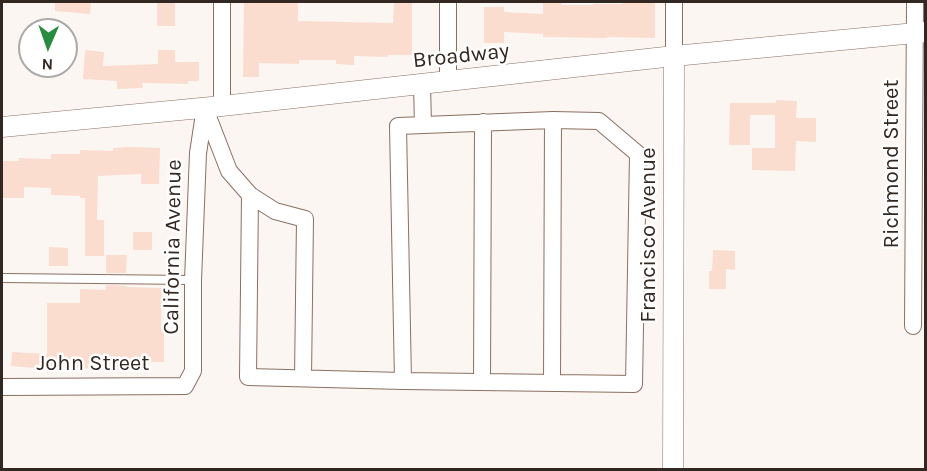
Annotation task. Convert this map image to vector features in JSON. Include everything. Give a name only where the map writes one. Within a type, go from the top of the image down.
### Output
[{"type":"street","name":"California Avenue","points":[[185,386],[193,371],[193,280],[198,153],[213,107],[222,2]]},
{"type":"street","points":[[448,2],[448,81]]},
{"type":"street","name":"Francisco Avenue","points":[[673,470],[674,2]]},
{"type":"street","name":"Richmond Street","points":[[913,326],[920,32],[915,2]]},
{"type":"street","name":"Broadway","points":[[2,127],[213,107],[674,56],[920,32]]},
{"type":"street","points":[[422,84],[423,125]]},
{"type":"street","points":[[213,107],[230,171],[250,195],[275,211],[305,219],[303,378]]},
{"type":"street","points":[[250,195],[248,377],[404,381],[634,384],[638,153],[599,121],[553,120],[398,126],[404,381]]},
{"type":"street","points":[[552,383],[553,120]]},
{"type":"street","points":[[482,382],[483,122]]},
{"type":"street","name":"John Street","points":[[2,387],[185,386]]},
{"type":"lane","points":[[2,278],[193,280]]},
{"type":"building","points":[[55,2],[91,2],[90,14],[55,11]]},
{"type":"building","points":[[157,2],[175,2],[175,26],[157,26]]},
{"type":"building","points":[[244,2],[298,2],[298,21],[393,23],[394,2],[412,2],[412,55],[354,56],[354,65],[336,64],[336,60],[299,60],[299,64],[259,63],[259,77],[243,77]]},
{"type":"building","points":[[543,2],[562,2],[562,5],[593,5],[655,2],[655,38],[543,37],[543,34],[504,32],[504,43],[484,43],[484,7],[504,7],[504,12],[543,14]]},
{"type":"building","points":[[85,50],[104,52],[103,66],[158,64],[158,50],[175,50],[175,62],[199,62],[199,81],[188,81],[188,84],[142,83],[143,88],[117,89],[117,81],[83,79]]},
{"type":"building","points":[[776,100],[797,101],[796,118],[816,118],[816,142],[796,141],[795,171],[752,170],[752,148],[775,148],[775,115],[750,115],[750,145],[729,145],[730,103],[776,103]]},
{"type":"building","points":[[113,148],[160,148],[159,184],[141,184],[141,174],[98,176],[97,220],[104,220],[104,256],[85,256],[85,198],[51,195],[51,188],[24,187],[24,198],[2,198],[2,161],[19,161],[19,158],[51,159],[51,154],[80,154],[80,150],[113,151]]},
{"type":"building","points":[[133,232],[152,232],[152,250],[133,250]]},
{"type":"building","points":[[49,247],[68,248],[68,266],[49,266]]},
{"type":"building","points":[[713,250],[735,251],[735,270],[726,269],[726,289],[709,289],[709,271],[712,271]]},
{"type":"building","points":[[106,255],[127,255],[126,273],[106,273]]},
{"type":"building","points":[[106,285],[162,288],[161,328],[164,328],[164,362],[141,362],[141,369],[11,366],[12,352],[47,354],[47,303],[80,303],[80,289],[106,290]]}]
